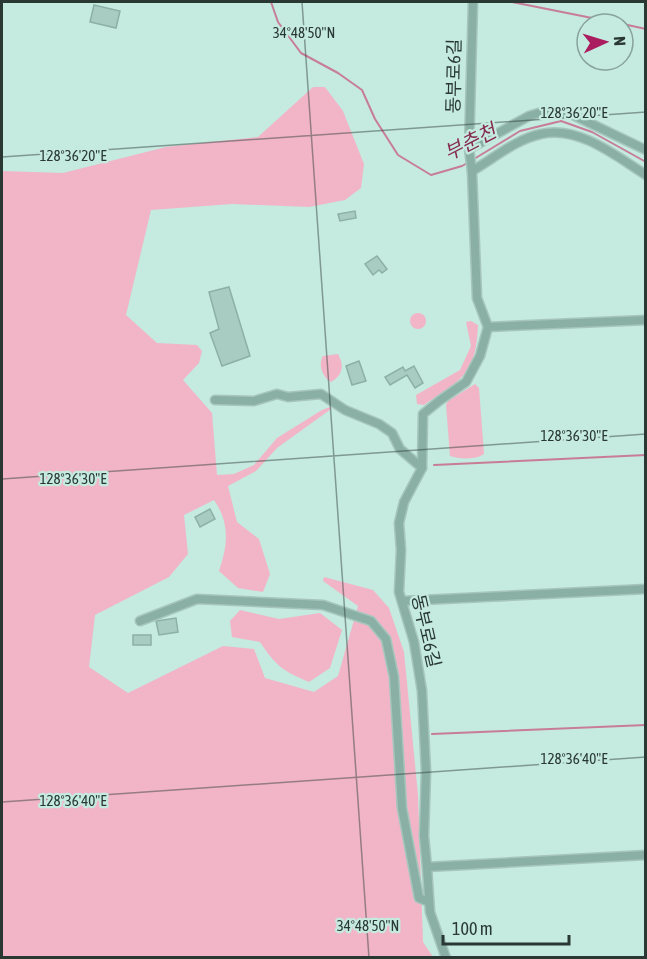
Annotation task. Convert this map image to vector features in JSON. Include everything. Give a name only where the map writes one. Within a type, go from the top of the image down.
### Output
[{"type":"lane","name":"동부로6길","points":[[429,902],[424,836],[426,771],[422,691],[414,642],[399,592],[402,550],[399,523],[404,502],[422,468],[423,414],[466,382],[480,356],[489,327],[477,298],[469,149],[472,2]]},
{"type":"lane","points":[[469,149],[528,116],[542,112],[571,114],[645,150]]},
{"type":"lane","points":[[471,171],[517,144],[540,134],[563,132],[610,152],[645,175]]},
{"type":"lane","points":[[489,327],[645,320]]},
{"type":"lane","points":[[215,400],[254,401],[277,394],[288,397],[321,394],[345,410],[379,424],[392,433],[399,449],[422,468]]},
{"type":"lane","points":[[402,601],[645,589]]},
{"type":"lane","points":[[140,621],[197,599],[323,605],[371,621],[386,639],[394,677],[402,808],[419,898],[429,902],[430,912],[446,957]]},
{"type":"lane","points":[[427,867],[645,855]]},
{"type":"shaded area","points":[[313,87],[325,87],[343,111],[364,164],[361,188],[345,200],[309,207],[232,204],[151,210],[126,315],[157,343],[197,345],[202,351],[199,363],[183,380],[212,413],[217,475],[234,474],[254,465],[277,438],[330,407],[331,409],[277,448],[256,471],[228,486],[237,522],[259,539],[270,574],[263,592],[238,588],[219,571],[226,534],[223,517],[214,500],[184,515],[188,554],[169,577],[95,615],[89,667],[128,693],[223,646],[254,649],[265,678],[314,692],[338,676],[358,606],[323,581],[324,577],[373,590],[389,608],[404,652],[418,795],[423,942],[433,957],[2,958],[2,171],[63,173],[166,147],[258,137]]},
{"type":"shaded area","points":[[418,313],[424,315],[426,321],[424,327],[418,329],[412,327],[410,321],[412,315]]},
{"type":"shaded area","points":[[471,321],[478,325],[477,342],[470,365],[448,389],[424,405],[417,404],[416,395],[460,370],[471,346],[466,322]]},
{"type":"shaded area","points":[[338,354],[341,370],[338,377],[331,382],[323,374],[322,359],[323,356]]},
{"type":"shaded area","points":[[475,384],[479,388],[484,454],[467,458],[450,456],[446,405],[448,401]]},
{"type":"shaded area","points":[[240,610],[279,619],[320,613],[342,630],[330,668],[309,682],[281,667],[260,642],[232,637],[230,621]]},
{"type":"building","points":[[94,5],[120,11],[116,28],[90,22]]},
{"type":"building","points":[[355,211],[356,218],[340,221],[338,214]]},
{"type":"building","points":[[377,256],[387,269],[382,273],[379,270],[373,275],[365,264]]},
{"type":"building","points":[[229,287],[250,356],[222,366],[210,333],[219,329],[209,292]]},
{"type":"building","points":[[359,361],[366,381],[352,385],[346,366]]},
{"type":"building","points":[[414,366],[423,383],[415,388],[407,375],[390,385],[385,377],[403,367],[405,371]]},
{"type":"building","points":[[210,509],[215,519],[200,527],[195,517]]},
{"type":"building","points":[[176,618],[178,632],[159,635],[156,621]]},
{"type":"building","points":[[133,635],[151,635],[151,645],[133,645]]},
{"type":"waterway","name":"부춘천","points":[[271,2],[278,22],[301,53],[338,73],[362,90],[375,119],[398,155],[431,175],[469,162]]},
{"type":"waterway","points":[[512,2],[575,15]]},
{"type":"waterway","points":[[635,27],[646,29]]},
{"type":"waterway","name":"부춘천","points":[[474,159],[520,131],[561,121],[592,132],[646,162]]},
{"type":"waterway","points":[[434,465],[646,455]]},
{"type":"waterway","points":[[432,734],[646,725]]}]
